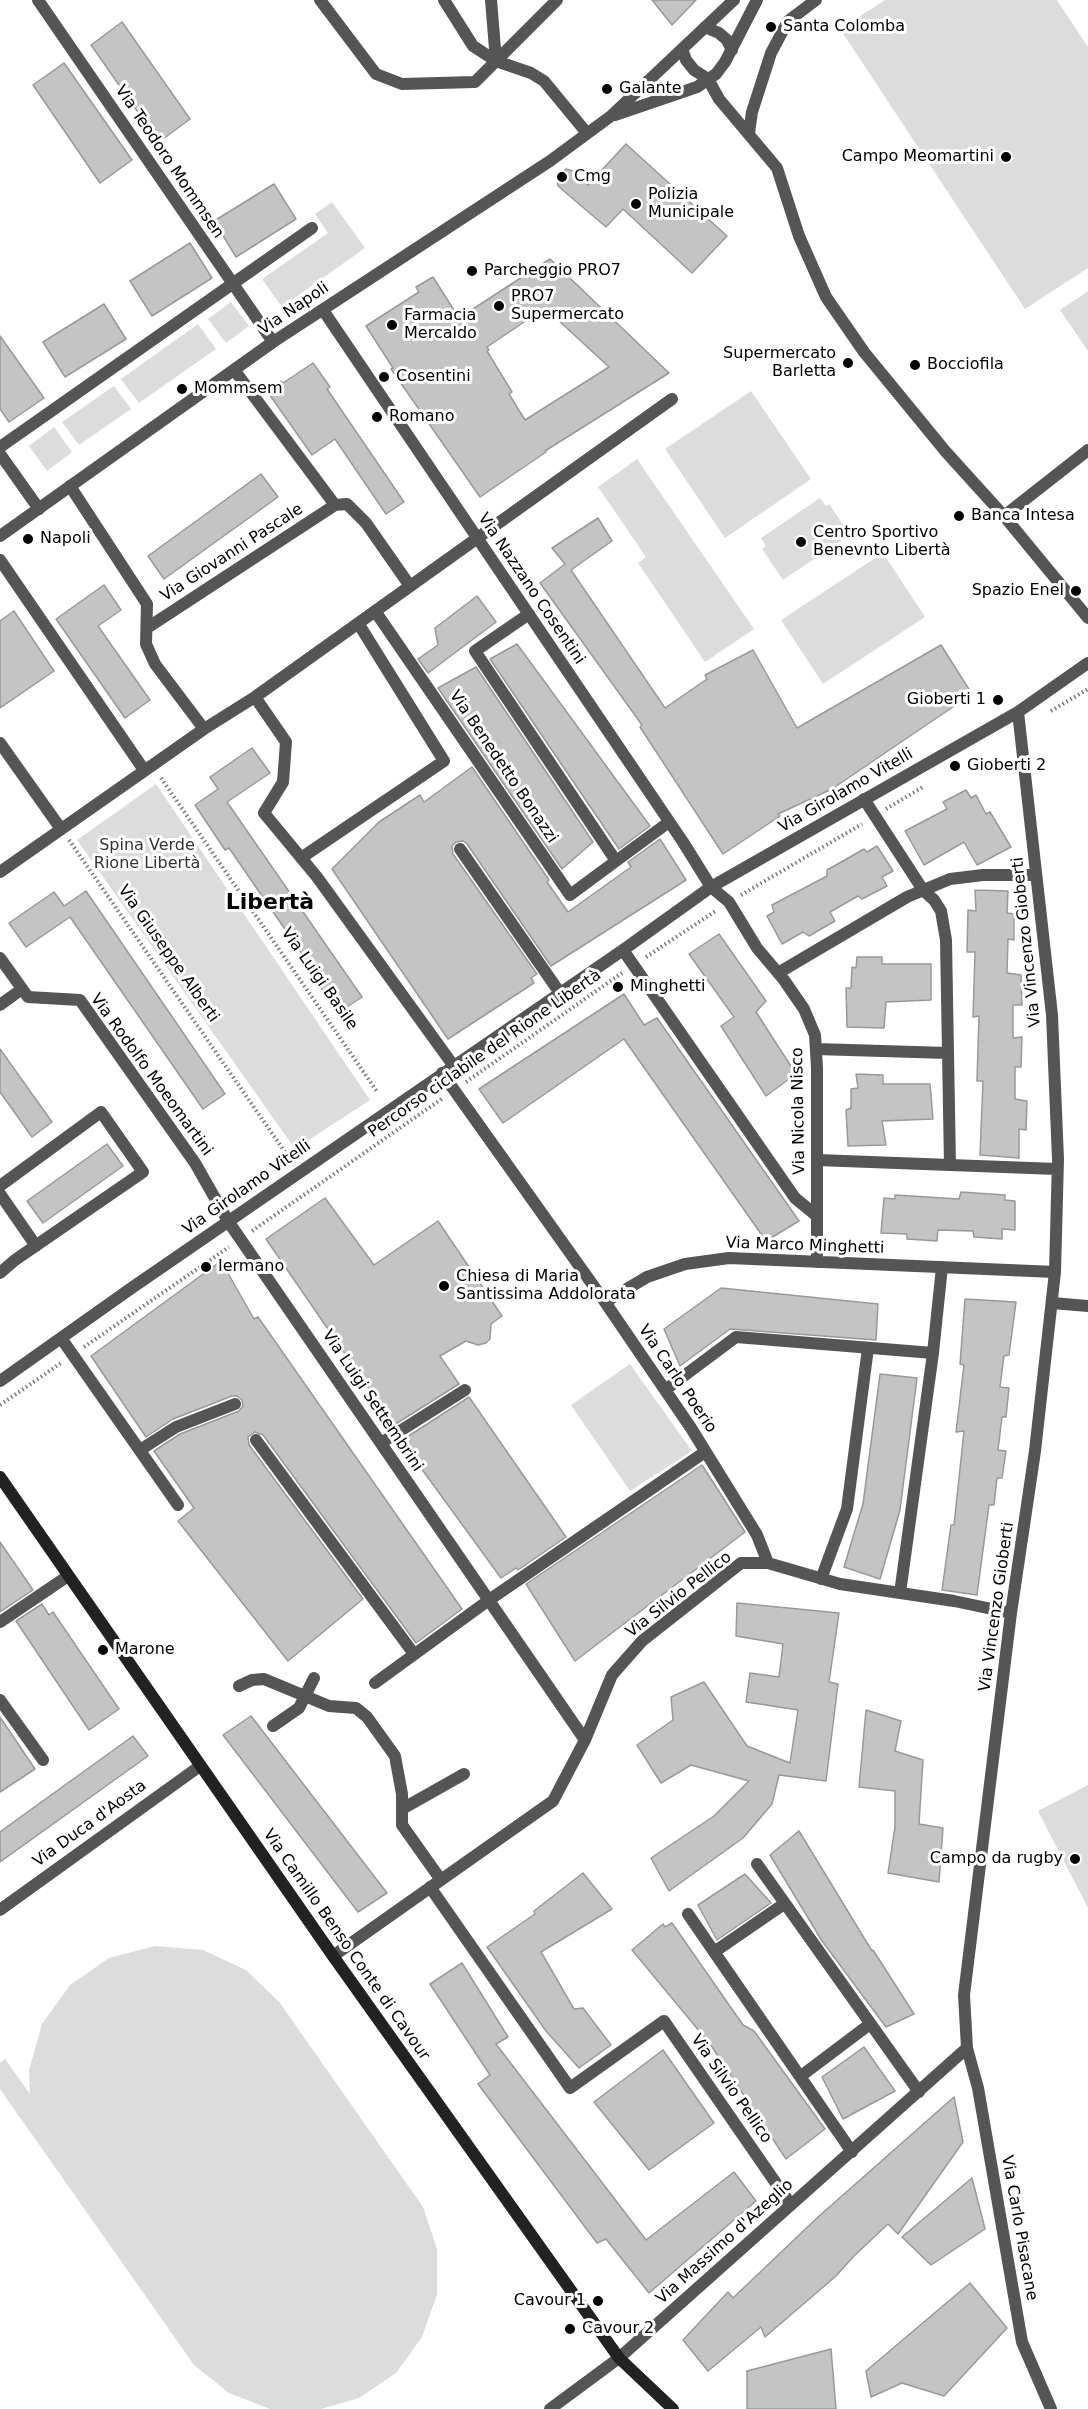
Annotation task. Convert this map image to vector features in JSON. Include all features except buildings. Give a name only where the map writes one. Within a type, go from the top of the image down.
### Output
[{"type":"main road","name":"Via Camillo Benso Conte di Cavour","points":[[0,1477],[333,1956],[620,2358],[673,2409]]},
{"type":"street","name":"Via Teodoro Mommsen","points":[[38,0],[273,342]]},
{"type":"street","points":[[320,0],[376,74],[402,84],[475,82],[557,0]]},
{"type":"street","points":[[444,0],[473,46],[496,61],[531,73],[544,81],[586,132]]},
{"type":"street","points":[[491,0],[496,61]]},
{"type":"street","name":"Via Napoli","points":[[0,536],[273,342],[550,161],[586,132],[611,116],[734,0]]},
{"type":"street","name":"Via Napoli","points":[[611,116],[698,87],[716,74],[732,50],[758,0]]},
{"type":"street","points":[[749,133],[752,112],[771,53],[788,21],[816,0]]},
{"type":"street","points":[[705,27],[719,33],[732,50]]},
{"type":"street","points":[[682,49],[686,60],[694,70],[708,79],[719,99],[777,168],[799,236],[826,297],[871,361],[1088,618]]},
{"type":"street","points":[[0,447],[234,285],[312,228]]},
{"type":"street","name":"Via Nazzano Cosentini","points":[[323,309],[711,887]]},
{"type":"street","points":[[235,371],[335,505],[347,504],[366,523],[410,586]]},
{"type":"street","points":[[1,870],[204,729],[255,697],[672,399]]},
{"type":"street","points":[[1004,516],[1088,450]]},
{"type":"street","points":[[0,454],[39,508]]},
{"type":"street","points":[[70,486],[147,604],[146,644],[155,664],[204,729]]},
{"type":"street","name":"Via Giovanni Pascale","points":[[147,628],[335,505]]},
{"type":"street","points":[[0,560],[148,768]]},
{"type":"street","name":"Via Benedetto Bonazzi","points":[[375,611],[570,895],[669,822]]},
{"type":"street","points":[[529,614],[476,651],[616,861]]},
{"type":"street","points":[[301,858],[444,761],[358,623]]},
{"type":"street","name":"Via Girolamo Vitelli","points":[[0,1381],[711,887],[1018,712],[1088,663]]},
{"type":"street","points":[[255,697],[286,742],[283,782],[264,813],[317,877],[447,1069]]},
{"type":"street","name":"Via Vincenzo Gioberti","points":[[967,2048],[964,1995],[1011,1613],[1035,1451],[1055,1272],[1057,1169],[1052,1015],[1018,712]]},
{"type":"street","points":[[0,743],[61,829]]},
{"type":"street","points":[[864,800],[876,815],[923,890],[934,900],[941,911],[946,940],[950,1166]]},
{"type":"street","points":[[460,849],[560,993]]},
{"type":"street","points":[[778,973],[907,897],[950,879],[983,875],[1036,874]]},
{"type":"street","name":"Via Nicola Nisco","points":[[711,887],[729,902],[757,948],[804,1010],[815,1035],[817,1262]]},
{"type":"street","points":[[623,950],[795,1198],[817,1216]]},
{"type":"street","points":[[0,958],[22,989],[0,1005]]},
{"type":"street","name":"Via Rodolfo Moeomartini","points":[[22,989],[28,998],[80,1000],[195,1163],[228,1221]]},
{"type":"street","points":[[816,1049],[948,1053]]},
{"type":"street","name":"Via Carlo Poerio","points":[[447,1069],[456,1090],[665,1390],[757,1535],[768,1563]]},
{"type":"street","points":[[0,1186],[101,1112],[143,1172],[0,1273]]},
{"type":"street","points":[[817,1160],[1057,1169]]},
{"type":"street","points":[[0,1194],[36,1246]]},
{"type":"street","name":"Via Luigi Settembrini","points":[[228,1221],[585,1740]]},
{"type":"street","name":"Via Marco Minghetti","points":[[604,1302],[647,1277],[685,1264],[729,1258],[1055,1272]]},
{"type":"street","points":[[900,1593],[933,1353],[942,1267]]},
{"type":"street","points":[[1052,1303],[1088,1306]]},
{"type":"street","points":[[665,1390],[736,1337],[933,1353]]},
{"type":"street","points":[[61,1338],[178,1505]]},
{"type":"street","points":[[821,1579],[847,1509],[868,1348]]},
{"type":"street","points":[[381,1443],[465,1390]]},
{"type":"street","points":[[140,1450],[176,1427],[235,1404]]},
{"type":"street","points":[[256,1440],[414,1654]]},
{"type":"street","points":[[375,1683],[489,1600],[705,1452]]},
{"type":"street","name":"Via Silvio Pellico","points":[[333,1956],[553,1801],[585,1740],[612,1675],[642,1641],[741,1563],[768,1563],[840,1584],[954,1601],[1011,1613]]},
{"type":"street","points":[[0,1622],[68,1576]]},
{"type":"street","points":[[273,1726],[299,1708],[314,1678]]},
{"type":"street","points":[[239,1686],[252,1680],[264,1679],[328,1706],[356,1708],[367,1717],[395,1756],[402,1794],[402,1825],[441,1880]]},
{"type":"street","points":[[0,1700],[43,1760]]},
{"type":"street","name":"Via Duca d'Aosta","points":[[0,1910],[200,1766]]},
{"type":"street","points":[[402,1809],[464,1774]]},
{"type":"street","points":[[757,1864],[919,2092]]},
{"type":"street","name":"Via Silvio Pellico","points":[[430,1887],[570,2088],[664,2021],[791,2205]]},
{"type":"street","points":[[714,1952],[784,1904]]},
{"type":"street","points":[[688,1914],[852,2152]]},
{"type":"street","points":[[801,2076],[870,2024]]},
{"type":"street","name":"Via Massimo d'Azeglio","points":[[620,2358],[967,2048]]},
{"type":"street","name":"Via Carlo Pisacane","points":[[967,2048],[978,2088],[1023,2342],[1051,2409]]},
{"type":"street","points":[[550,2409],[620,2358]]},
{"type":"path","points":[[1048,713],[1088,688]]},
{"type":"path","name":"Via Luigi Basile","points":[[148,768],[378,1093]]},
{"type":"path","name":"Percorso ciclabile del Rione Libertà","points":[[0,1405],[634,965],[729,902],[926,785]]},
{"type":"path","name":"Via Giuseppe Alberti","points":[[61,829],[287,1155]]},
{"type":"green space","name":"Campo Meomartini","points":[[885,0],[1057,0],[1088,47],[1088,268],[1025,309],[840,29]]},
{"type":"green space","points":[[332,202],[365,248],[282,307],[262,279],[328,233],[315,214]]},
{"type":"green space","points":[[1088,291],[1088,351],[1060,310]]},
{"type":"green space","points":[[231,302],[249,326],[226,343],[208,319]]},
{"type":"green space","points":[[198,324],[216,349],[139,403],[121,379]]},
{"type":"green space","points":[[114,386],[131,409],[79,445],[62,422]]},
{"type":"green space","points":[[751,391],[811,479],[725,538],[665,449]]},
{"type":"green space","points":[[54,427],[72,452],[47,471],[29,446]]},
{"type":"green space","points":[[637,459],[754,629],[705,662],[638,563],[646,557],[598,487]]},
{"type":"green space","name":"Centro Sportivo Benevnto Libertà","points":[[820,498],[826,506],[829,504],[850,535],[783,580],[762,549],[766,546],[761,538]]},
{"type":"green space","points":[[883,553],[925,617],[823,684],[781,620]]},
{"type":"green space","name":"Spina Verde Rione Libertà","points":[[156,784],[370,1100],[295,1149],[77,840]]},
{"type":"green space","points":[[630,1364],[692,1451],[630,1491],[571,1405]]},
{"type":"green space","name":"Campo da rugby","points":[[1088,1785],[1088,1908],[1038,1811]]},
{"type":"green space","points":[[155,1946],[203,1950],[246,1970],[280,2003],[423,2207],[437,2249],[437,2294],[422,2337],[396,2373],[359,2398],[321,2409],[270,2409],[229,2393],[194,2365],[0,2089],[0,2063],[5,2059],[30,2094],[29,2070],[42,2024],[70,1985],[109,1958]]},
{"type":"place","name":"Santa Colomba","points":[[771,27]]},
{"type":"place","name":"Galante","points":[[607,89]]},
{"type":"place","name":"Campo Meomartini","points":[[1006,157]]},
{"type":"place","name":"Cmg","points":[[562,177]]},
{"type":"place","name":"Polizia Municipale","points":[[636,204]]},
{"type":"place","name":"Parcheggio PRO7","points":[[472,271]]},
{"type":"place","name":"PRO7 Supermercato","points":[[499,306]]},
{"type":"place","name":"Farmacia Mercaldo","points":[[392,325]]},
{"type":"place","name":"Supermercato Barletta","points":[[848,363]]},
{"type":"place","name":"Bocciofila","points":[[915,365]]},
{"type":"place","name":"Cosentini","points":[[384,377]]},
{"type":"place","name":"Mommsem","points":[[182,389]]},
{"type":"place","name":"Romano","points":[[377,417]]},
{"type":"place","name":"Banca Intesa","points":[[959,516]]},
{"type":"place","name":"Napoli","points":[[28,539]]},
{"type":"place","name":"Centro Sportivo Benevnto Libertà","points":[[801,542]]},
{"type":"place","name":"Spazio Enel","points":[[1076,591]]},
{"type":"place","name":"Gioberti 1","points":[[998,700]]},
{"type":"place","name":"Gioberti 2","points":[[955,766]]},
{"type":"place","name":"Minghetti","points":[[618,987]]},
{"type":"place","name":"Iermano","points":[[206,1267]]},
{"type":"place","name":"Chiesa di Maria Santissima Addolorata","points":[[444,1286]]},
{"type":"place","name":"Marone","points":[[103,1650]]},
{"type":"place","name":"Campo da rugby","points":[[1075,1859]]},
{"type":"place","name":"Cavour 1","points":[[598,2301]]},
{"type":"place","name":"Cavour 2","points":[[570,2329]]},
{"type":"district","name":"Libertà","points":[[270,903]]}]
